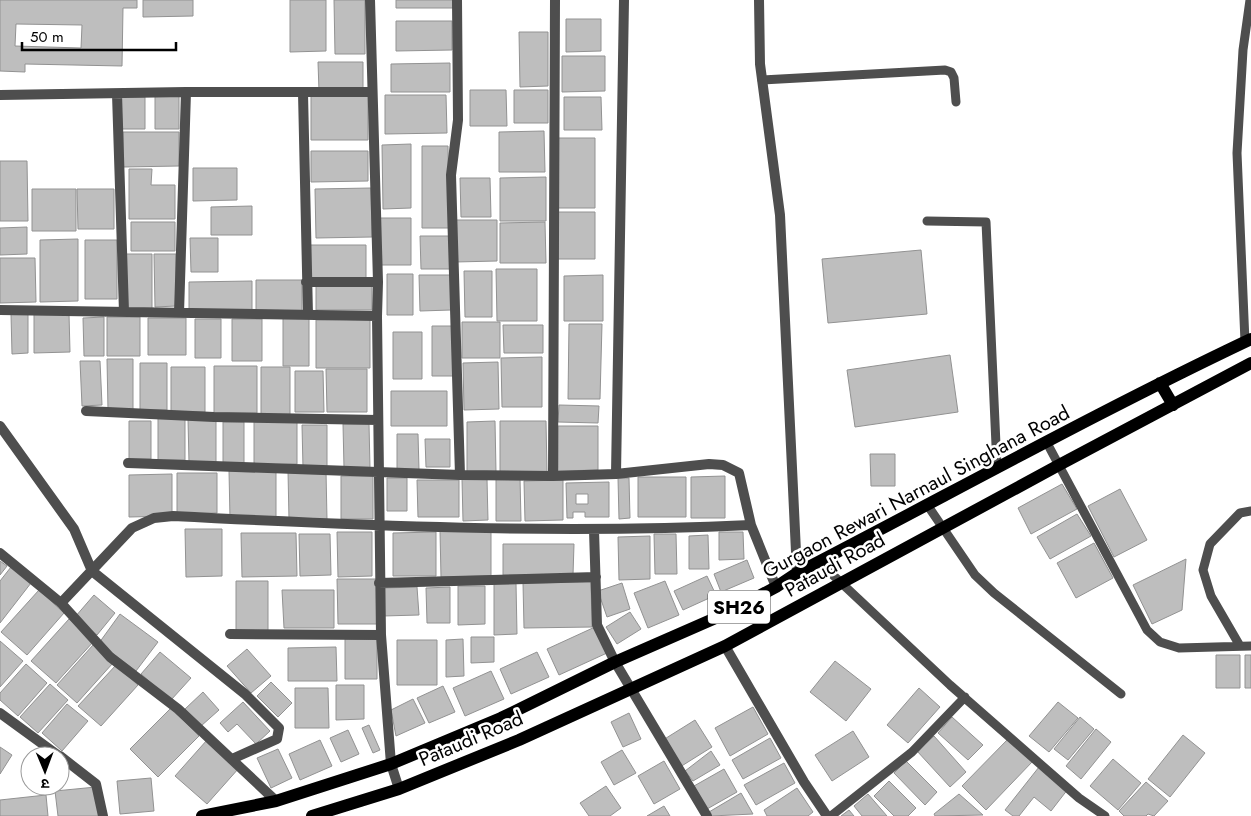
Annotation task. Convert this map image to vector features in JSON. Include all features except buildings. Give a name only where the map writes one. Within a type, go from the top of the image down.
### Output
[{"type":"main road","name":"Gurgaon Rewari Narnaul Singhana Road","points":[[202,816],[276,801],[391,764],[501,718],[615,662],[727,613],[776,587],[797,573],[928,506],[997,467],[1248,340]]},
{"type":"main road","name":"Pataudi Road","points":[[312,816],[399,789],[520,740],[725,646],[1058,465],[1251,363]]},
{"type":"main road","points":[[1160,384],[1173,405]]},
{"type":"street","points":[[370,0],[378,282],[376,316],[381,527],[379,582],[391,764],[399,789]]},
{"type":"street","points":[[457,0],[458,120],[451,184],[460,475]]},
{"type":"street","points":[[553,476],[555,0]]},
{"type":"street","points":[[616,474],[624,0]]},
{"type":"street","points":[[759,0],[762,80],[780,214],[797,573]]},
{"type":"street","points":[[179,314],[186,92]]},
{"type":"street","points":[[0,95],[372,92]]},
{"type":"street","points":[[303,93],[308,315]]},
{"type":"street","points":[[117,94],[124,312]]},
{"type":"street","points":[[306,282],[378,282]]},
{"type":"street","points":[[0,310],[376,316]]},
{"type":"street","points":[[86,411],[214,417],[378,420]]},
{"type":"street","points":[[0,426],[74,529],[92,572],[245,694],[279,728],[277,739],[232,759]]},
{"type":"street","points":[[128,463],[460,475],[553,476],[616,474],[709,464],[732,467],[739,473],[741,478],[750,525],[776,587]]},
{"type":"street","points":[[61,604],[132,528],[154,518],[173,516],[381,527],[594,530],[750,525]]},
{"type":"street","points":[[594,530],[597,626],[615,662],[707,816]]},
{"type":"street","points":[[0,553],[61,604],[110,657],[178,709],[276,801]]},
{"type":"street","points":[[379,582],[596,577]]},
{"type":"street","points":[[230,634],[381,635]]},
{"type":"street","points":[[725,646],[804,782],[827,816]]},
{"type":"street","points":[[0,713],[46,746]]},
{"type":"street","points":[[70,764],[96,784],[103,816]]},
{"type":"lane","points":[[1248,340],[1237,153],[1243,50],[1250,0]]},
{"type":"lane","points":[[762,80],[945,70],[951,72],[954,78],[956,102]]},
{"type":"lane","points":[[927,221],[986,222],[997,467]]},
{"type":"lane","points":[[1047,443],[1147,630],[1160,642],[1180,648],[1251,646]]},
{"type":"lane","points":[[928,506],[975,575],[994,593],[1121,694]]},
{"type":"lane","points":[[1240,646],[1211,596],[1203,570],[1210,544],[1240,513],[1251,511]]},
{"type":"lane","points":[[819,562],[964,697],[1080,798],[1105,816]]},
{"type":"lane","points":[[831,816],[912,752],[964,697]]}]
